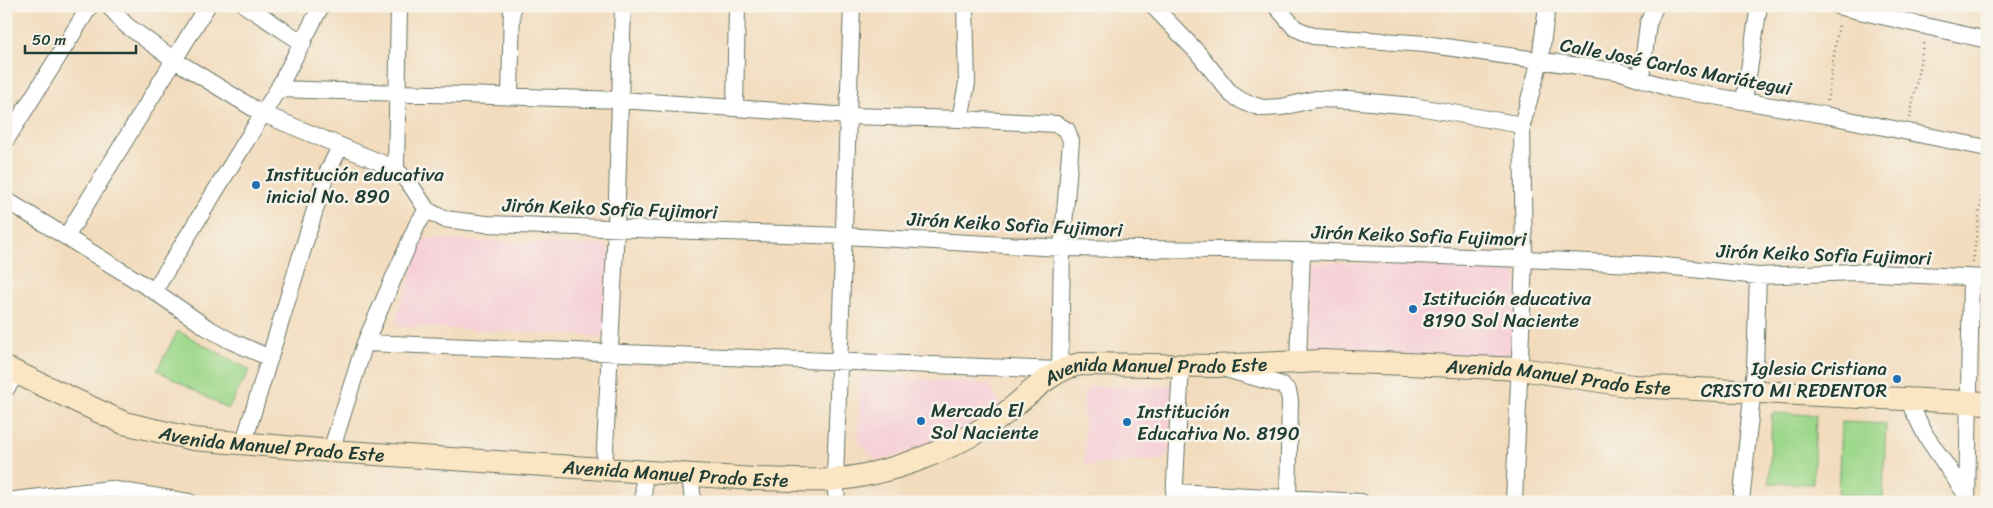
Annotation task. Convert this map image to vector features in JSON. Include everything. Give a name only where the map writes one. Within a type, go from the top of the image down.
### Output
[{"type":"street","points":[[6,140],[90,6]]},
{"type":"street","points":[[109,6],[126,25],[173,59],[261,113],[396,169],[412,187],[427,210],[417,224],[365,343],[331,451]]},
{"type":"street","points":[[66,237],[207,6]]},
{"type":"street","points":[[246,6],[303,43]]},
{"type":"street","points":[[154,291],[261,113],[278,89],[321,6]]},
{"type":"street","points":[[396,169],[399,6]]},
{"type":"street","points":[[510,95],[512,6]]},
{"type":"street","points":[[604,468],[616,228],[623,6]]},
{"type":"street","points":[[735,108],[736,6]]},
{"type":"street","points":[[837,502],[835,479],[852,6]]},
{"type":"street","points":[[960,119],[967,83],[966,6]]},
{"type":"street","points":[[1154,6],[1198,52],[1232,95],[1246,103],[1264,108],[1282,108],[1316,99],[1349,100],[1414,106],[1522,125]]},
{"type":"street","points":[[1514,502],[1521,370],[1524,259],[1522,125],[1540,61],[1547,6]]},
{"type":"street","points":[[1641,78],[1648,24],[1655,6]]},
{"type":"street","points":[[1744,101],[1759,6]]},
{"type":"street","points":[[1840,7],[1987,40]]},
{"type":"street","name":"Calle José Carlos Mariátegui","points":[[1282,9],[1295,28],[1313,36],[1425,44],[1621,72],[1672,89],[1825,115],[1987,148]]},
{"type":"street","points":[[278,89],[396,94],[510,95],[621,100],[849,116],[1056,124],[1067,130],[1071,142],[1062,248],[1060,370],[610,351],[365,343]]},
{"type":"street","points":[[243,445],[325,178],[340,147]]},
{"type":"street","points":[[6,200],[154,291],[206,327],[231,341],[270,358]]},
{"type":"street","name":"Jirón Keiko Sofia Fujimori","points":[[427,210],[444,219],[486,224],[844,236],[1062,248],[1302,251],[1524,259],[1656,265],[1758,276],[1853,272],[1979,278]]},
{"type":"street","points":[[1298,363],[1302,251]]},
{"type":"street","points":[[1741,502],[1753,393],[1758,276]]},
{"type":"street","points":[[1967,499],[1978,403],[1979,278]]},
{"type":"street","name":"Avenida Manuel Prado Este","points":[[10,377],[124,423],[194,439],[243,445],[755,479],[835,479],[888,469],[948,449],[994,422],[1060,370],[1080,364],[1215,366],[1339,362],[1521,370],[1572,375],[1633,386],[1978,403]]},
{"type":"street","points":[[1181,365],[1174,497],[1360,502]]},
{"type":"street","points":[[1215,366],[1282,385],[1288,391],[1290,400],[1288,500]]},
{"type":"street","points":[[1908,400],[1926,436],[1967,499]]},
{"type":"street","points":[[643,471],[644,502]]},
{"type":"street","points":[[690,474],[693,502]]},
{"type":"street","points":[[6,501],[110,489],[189,502]]},
{"type":"path","points":[[1825,115],[1840,7]]},
{"type":"path","points":[[1908,133],[1927,26]]},
{"type":"path","points":[[1979,278],[1987,159]]},
{"type":"shaded area","points":[[429,239],[607,246],[611,251],[606,331],[600,336],[399,326],[396,320],[422,241]]},
{"type":"shaded area","name":"Istitución educativa 8190 Sol Naciente","points":[[1312,262],[1517,269],[1514,361],[1309,349]]},
{"type":"shaded area","name":"Mercado El Sol Naciente","points":[[861,375],[989,384],[1002,408],[964,433],[878,461],[858,442]]},
{"type":"shaded area","name":"Institución Educativa No. 8190","points":[[1173,385],[1169,450],[1163,460],[1085,465],[1083,393],[1090,386]]},
{"type":"green space","points":[[178,331],[250,370],[228,409],[157,370]]},
{"type":"green space","points":[[1772,413],[1816,415],[1813,484],[1769,483]]},
{"type":"green space","points":[[1841,422],[1886,424],[1883,497],[1838,495]]},
{"type":"place","name":"Institución educativa inicial No. 890","points":[[256,185]]},
{"type":"place","name":"Istitución educativa 8190 Sol Naciente","points":[[1413,309]]},
{"type":"place","name":"Iglesia Cristiana CRISTO MI REDENTOR","points":[[1897,379]]},
{"type":"place","name":"Mercado El Sol Naciente","points":[[921,421]]},
{"type":"place","name":"Institución Educativa No. 8190","points":[[1127,422]]}]
